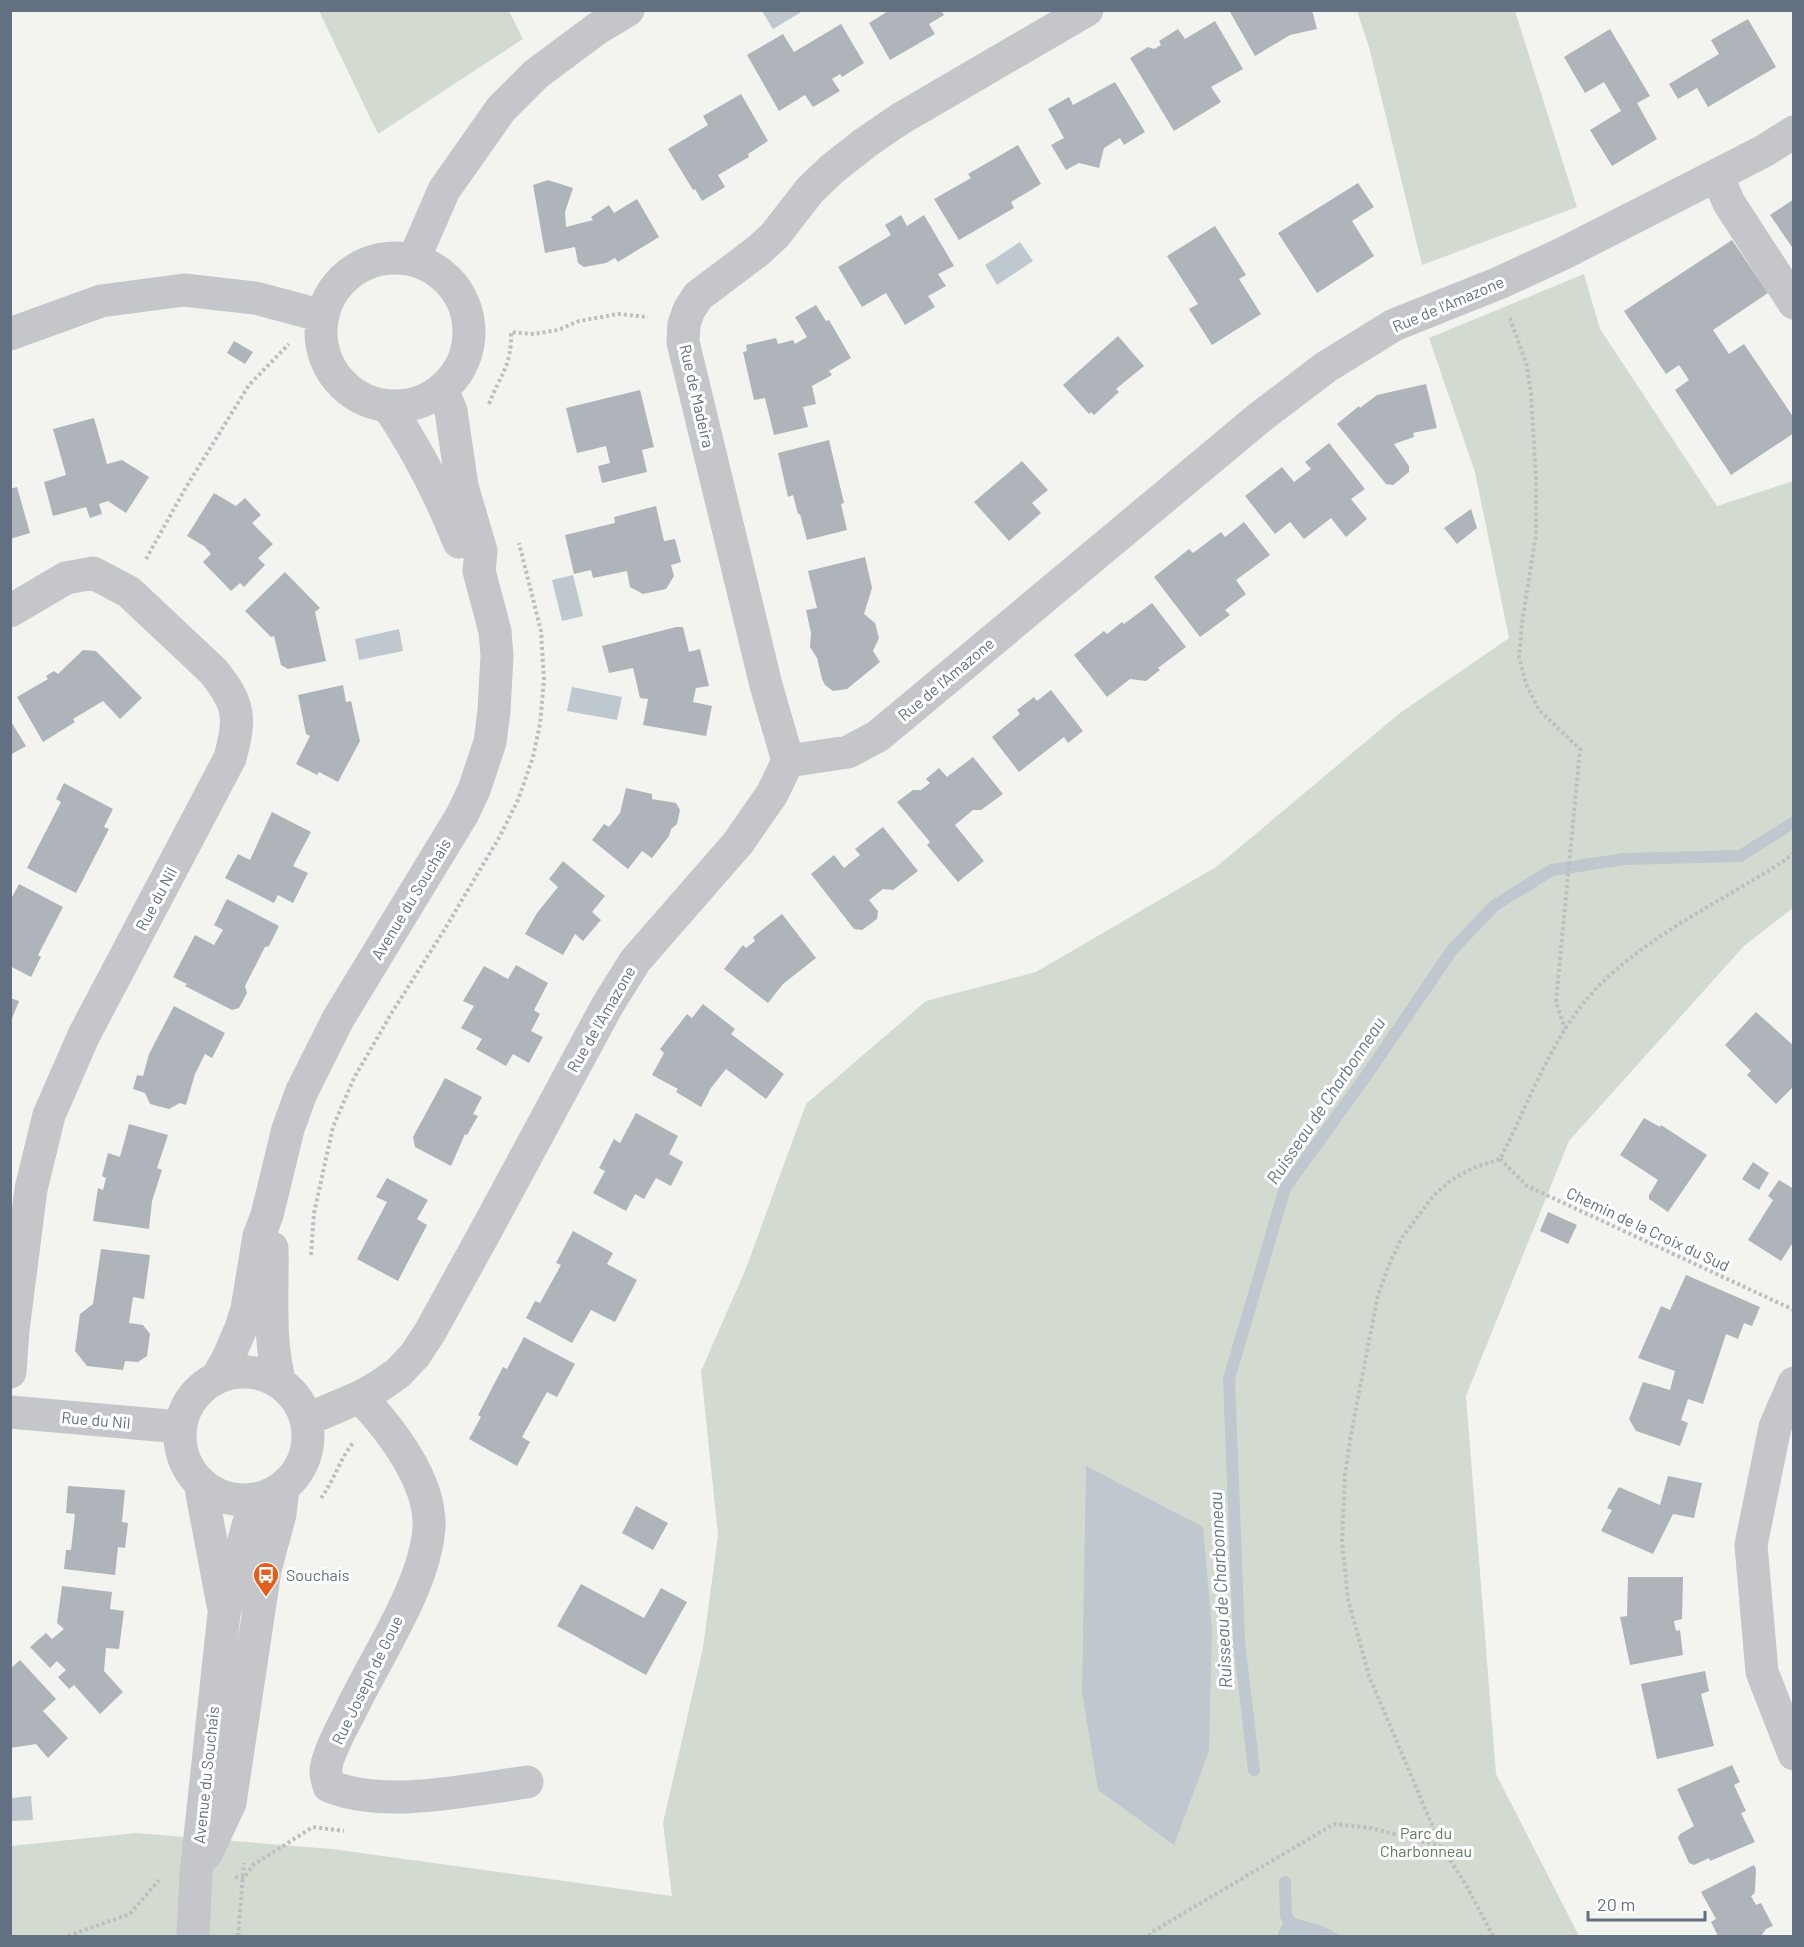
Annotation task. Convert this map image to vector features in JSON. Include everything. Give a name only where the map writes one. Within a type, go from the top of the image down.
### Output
[{"type":"street","points":[[414,259],[444,190],[501,109],[536,74],[598,28],[628,10]]},
{"type":"street","name":"Rue de Madeira","points":[[788,761],[766,685],[683,342],[684,324],[689,310],[698,296],[767,243],[810,190],[865,143],[900,119],[1087,10]]},
{"type":"street","name":"Rue de l'Amazone","points":[[306,1420],[360,1397],[398,1373],[420,1348],[607,1006],[642,953],[738,843],[772,794],[788,761],[848,752],[878,736],[1259,418],[1326,367],[1394,325],[1499,283],[1564,253],[1764,151],[1794,132]]},
{"type":"street","points":[[1717,175],[1729,203],[1794,303]]},
{"type":"street","points":[[414,259],[440,274],[453,285],[467,315],[469,331],[467,348],[454,378],[442,389],[425,399],[407,405],[388,406],[358,397],[336,376],[323,348],[321,332],[323,316],[327,303],[335,290],[355,270],[382,260],[414,259]]},
{"type":"street","points":[[10,334],[101,301],[184,290],[255,298],[323,316]]},
{"type":"street","name":"Avenue du Souchais","points":[[217,1378],[241,1328],[247,1308],[259,1236],[267,1215],[288,1129],[317,1058],[338,1019],[462,815],[482,767],[489,742],[494,711],[497,656],[495,630],[479,571],[481,551],[462,486],[451,411],[442,389]]},
{"type":"street","name":"Avenue du Souchais","points":[[388,406],[437,489],[463,554],[479,571]]},
{"type":"street","name":"Rue du Nil","points":[[10,611],[66,578],[93,573],[129,592],[213,671],[234,702],[238,718],[230,758],[84,1035],[49,1115],[29,1200],[10,1372]]},
{"type":"street","name":"Avenue du Souchais","points":[[267,1215],[272,1238],[272,1339],[274,1363],[280,1383]]},
{"type":"street","points":[[243,1372],[269,1377],[280,1383],[296,1399],[306,1420],[307,1450],[294,1477],[269,1494],[226,1498],[212,1492],[190,1472],[183,1458],[180,1427],[184,1412],[204,1386],[217,1378],[243,1372]]},
{"type":"street","points":[[1794,1383],[1775,1427],[1751,1545],[1762,1672],[1794,1754]]},
{"type":"street","name":"Rue Joseph de Goue","points":[[360,1397],[384,1422],[414,1470],[424,1496],[429,1525],[424,1556],[414,1587],[335,1741],[325,1770],[329,1786],[341,1791],[383,1798],[527,1782]]},
{"type":"street","name":"Rue du Nil","points":[[10,1412],[180,1427]]},
{"type":"street","name":"Avenue du Souchais","points":[[200,1483],[224,1614]]},
{"type":"street","points":[[196,1874],[230,1803],[266,1570],[280,1514],[269,1494]]},
{"type":"street","name":"Avenue du Souchais","points":[[193,1936],[196,1874],[224,1614],[269,1494]]},
{"type":"path","points":[[1499,283],[1527,366],[1536,470],[1536,534],[1519,657],[1526,684],[1539,710],[1580,749],[1556,1002],[1565,1030]]},
{"type":"path","points":[[129,592],[185,489],[249,385],[289,344],[283,338]]},
{"type":"path","points":[[1493,1936],[1466,1885],[1440,1846],[1369,1676],[1348,1599],[1342,1542],[1345,1475],[1366,1348],[1378,1295],[1401,1239],[1434,1195],[1451,1180],[1473,1168],[1500,1159],[1549,1058],[1579,1009],[1596,988],[1679,924],[1794,854]]},
{"type":"path","name":"Chemin de la Croix du Sud","points":[[1500,1159],[1527,1186],[1794,1310]]},
{"type":"path","points":[[1149,1936],[1152,1932],[1334,1824],[1371,1828],[1440,1846]]},
{"type":"green space","points":[[319,11],[509,11],[523,39],[378,134]]},
{"type":"green space","points":[[1357,11],[1515,11],[1577,207],[1422,265],[1369,47]]},
{"type":"green space","name":"Parc du Charbonneau","points":[[1584,274],[1600,329],[1717,506],[1793,481],[1793,908],[1744,946],[1569,1141],[1466,1396],[1496,1774],[1579,1936],[11,1936],[11,1846],[136,1833],[332,1849],[672,1896],[663,1823],[703,1648],[718,1535],[701,1371],[745,1271],[806,1104],[926,1001],[1036,972],[1216,867],[1400,713],[1509,638],[1475,472],[1429,338]]},
{"type":"shaded area","points":[[762,11],[803,11],[773,29]]},
{"type":"shaded area","points":[[1020,242],[1033,261],[997,285],[985,265]]},
{"type":"shaded area","points":[[573,575],[583,616],[562,621],[552,580]]},
{"type":"shaded area","points":[[399,629],[403,651],[359,660],[355,639]]},
{"type":"shaded area","points":[[572,687],[622,697],[617,720],[567,711]]},
{"type":"shaded area","points":[[1086,1466],[1203,1527],[1212,1629],[1209,1751],[1174,1845],[1098,1790],[1082,1692]]},
{"type":"shaded area","points":[[31,1796],[33,1820],[11,1821],[11,1798]]},
{"type":"shaded area","points":[[1286,1916],[1323,1926],[1341,1936],[1277,1936]]},
{"type":"building","points":[[890,10],[941,10],[944,15],[929,24],[935,34],[890,60],[869,23]]},
{"type":"building","points":[[1233,10],[1312,10],[1317,29],[1290,35],[1255,56],[1230,12]]},
{"type":"building","points":[[1748,19],[1776,67],[1708,107],[1697,88],[1678,99],[1669,84],[1719,54],[1711,40]]},
{"type":"building","points":[[1215,21],[1243,69],[1211,87],[1221,102],[1174,131],[1130,58],[1148,47],[1154,49],[1161,45],[1159,41],[1178,29],[1185,39]]},
{"type":"building","points":[[841,24],[864,63],[842,77],[840,74],[832,79],[840,91],[813,107],[805,95],[779,111],[747,55],[783,34],[794,52]]},
{"type":"building","points":[[1610,29],[1650,96],[1637,103],[1657,139],[1612,166],[1590,130],[1621,111],[1604,82],[1585,93],[1564,57]]},
{"type":"building","points":[[1115,82],[1145,132],[1124,145],[1120,138],[1104,148],[1099,168],[1079,163],[1066,170],[1051,145],[1064,138],[1048,109],[1069,97],[1073,105]]},
{"type":"building","points":[[741,94],[768,141],[748,154],[749,157],[718,175],[725,187],[702,201],[668,149],[708,125],[703,116]]},
{"type":"building","points":[[1018,145],[1041,184],[1011,202],[1014,208],[959,240],[934,199],[971,178],[968,174]]},
{"type":"building","points":[[548,180],[573,188],[565,212],[566,227],[593,220],[591,217],[609,205],[614,213],[637,199],[659,237],[618,262],[615,258],[606,263],[584,267],[578,263],[575,247],[545,253],[533,185]]},
{"type":"building","points":[[1358,183],[1374,207],[1352,221],[1374,256],[1317,293],[1278,233]]},
{"type":"building","points":[[1794,199],[1794,250],[1770,215]]},
{"type":"building","points":[[901,215],[907,226],[924,215],[954,266],[938,274],[946,286],[928,296],[935,307],[905,325],[886,293],[862,307],[838,267],[891,235],[885,225]]},
{"type":"building","points":[[1215,226],[1246,275],[1239,279],[1261,314],[1212,345],[1189,309],[1198,304],[1167,256]]},
{"type":"building","points":[[1732,240],[1768,293],[1713,330],[1729,354],[1744,344],[1794,418],[1794,433],[1731,475],[1675,390],[1689,380],[1679,365],[1666,374],[1624,311]]},
{"type":"building","points":[[816,305],[826,321],[829,320],[851,358],[829,371],[832,375],[812,386],[816,404],[803,407],[808,427],[774,435],[765,398],[754,400],[743,352],[747,351],[746,345],[776,338],[778,344],[793,340],[795,344],[807,337],[795,317]]},
{"type":"building","points":[[1118,336],[1144,366],[1116,389],[1119,392],[1094,415],[1091,412],[1089,414],[1063,385]]},
{"type":"building","points":[[234,341],[253,352],[245,364],[227,353]]},
{"type":"building","points":[[1426,384],[1437,428],[1413,433],[1414,437],[1394,444],[1409,466],[1409,472],[1393,485],[1386,484],[1337,424],[1377,395]]},
{"type":"building","points":[[640,390],[654,447],[642,450],[647,472],[602,483],[598,466],[610,463],[606,446],[577,453],[566,408]]},
{"type":"building","points":[[94,418],[107,464],[122,460],[149,477],[126,513],[108,501],[99,504],[102,514],[90,518],[86,507],[53,516],[44,482],[66,475],[53,429]]},
{"type":"building","points":[[829,440],[844,503],[841,504],[847,530],[807,540],[793,495],[788,497],[778,453]]},
{"type":"building","points":[[1329,443],[1365,489],[1351,499],[1367,519],[1346,537],[1331,518],[1304,539],[1290,522],[1275,534],[1245,496],[1282,467],[1294,482],[1311,469],[1305,462]]},
{"type":"building","points":[[1022,461],[1048,490],[1032,503],[1041,513],[1009,541],[974,502]]},
{"type":"building","points":[[17,487],[30,533],[10,539],[10,489]]},
{"type":"building","points":[[214,493],[236,506],[245,498],[261,515],[252,523],[273,544],[258,558],[265,565],[244,587],[240,583],[231,591],[203,562],[211,554],[204,546],[187,536]]},
{"type":"building","points":[[656,506],[664,541],[675,539],[681,562],[671,565],[674,576],[666,589],[643,594],[630,587],[627,571],[593,578],[591,570],[574,574],[565,535],[615,523],[614,517]]},
{"type":"building","points":[[1471,509],[1477,528],[1457,544],[1444,528]]},
{"type":"building","points":[[1244,522],[1270,555],[1236,580],[1246,594],[1225,610],[1230,615],[1200,637],[1154,577],[1189,549],[1193,553],[1221,532],[1225,537]]},
{"type":"building","points":[[865,557],[872,588],[864,614],[875,623],[879,638],[873,651],[880,662],[847,689],[833,691],[825,685],[817,658],[810,647],[811,633],[806,610],[817,608],[808,571]]},
{"type":"building","points":[[285,572],[320,608],[315,612],[326,661],[288,669],[281,665],[274,636],[271,637],[245,611]]},
{"type":"building","points":[[1152,603],[1186,647],[1158,668],[1160,670],[1146,681],[1130,679],[1107,697],[1074,655],[1104,631],[1107,634]]},
{"type":"building","points":[[683,627],[689,652],[700,649],[709,686],[696,688],[693,702],[712,706],[706,736],[643,725],[648,699],[640,698],[633,668],[609,673],[602,646]]},
{"type":"building","points":[[83,650],[96,651],[142,698],[120,719],[103,701],[73,719],[75,722],[43,742],[17,697],[48,679],[46,676],[54,671],[58,674]]},
{"type":"building","points":[[343,685],[346,702],[351,701],[360,741],[338,782],[319,772],[317,775],[296,764],[310,736],[306,734],[298,695]]},
{"type":"building","points":[[1051,690],[1083,731],[1068,743],[1064,737],[1019,772],[992,737],[1020,714],[1017,710],[1034,697],[1037,701]]},
{"type":"building","points":[[10,720],[26,746],[10,755]]},
{"type":"building","points":[[973,757],[1003,794],[981,810],[973,810],[955,825],[984,861],[958,882],[927,845],[930,842],[897,802],[913,790],[921,790],[930,783],[926,779],[939,768],[947,777]]},
{"type":"building","points":[[64,783],[113,809],[104,827],[109,829],[76,893],[27,868],[61,802],[56,799]]},
{"type":"building","points":[[626,788],[652,794],[652,799],[676,803],[680,810],[677,824],[671,829],[669,836],[652,858],[642,851],[628,869],[592,840],[604,824],[609,827],[620,813]]},
{"type":"building","points":[[272,812],[311,832],[293,866],[308,873],[293,903],[278,895],[274,903],[225,878],[238,854],[250,860]]},
{"type":"building","points":[[883,827],[918,871],[893,890],[883,889],[869,900],[878,911],[877,919],[862,930],[854,929],[811,874],[834,855],[844,868],[860,855],[855,849]]},
{"type":"building","points":[[563,861],[605,896],[592,912],[601,920],[583,941],[575,934],[563,955],[525,934],[537,913],[558,887],[549,879]]},
{"type":"building","points":[[19,884],[63,907],[38,955],[41,957],[31,977],[10,966],[10,901]]},
{"type":"building","points":[[227,899],[279,926],[269,946],[265,947],[245,986],[247,993],[239,1008],[232,1010],[185,986],[187,984],[173,977],[195,935],[214,945],[223,930],[214,925]]},
{"type":"building","points":[[782,914],[816,958],[783,984],[768,1003],[724,969],[743,945],[746,948],[755,941],[753,937]]},
{"type":"building","points":[[516,965],[548,983],[534,1010],[540,1014],[531,1031],[543,1037],[529,1063],[513,1054],[506,1066],[476,1049],[482,1039],[461,1028],[474,1006],[463,1001],[484,966],[508,979]]},
{"type":"building","points":[[10,998],[19,1001],[11,1021],[10,1021]]},
{"type":"building","points":[[703,1004],[735,1029],[731,1034],[784,1074],[766,1099],[726,1069],[711,1088],[701,1107],[676,1092],[678,1089],[652,1075],[664,1053],[660,1049],[687,1014],[692,1018]]},
{"type":"building","points":[[174,1006],[225,1033],[212,1058],[205,1054],[195,1074],[186,1105],[180,1103],[169,1109],[150,1104],[145,1093],[133,1089],[137,1075],[143,1076],[149,1054]]},
{"type":"building","points":[[1756,1012],[1794,1046],[1794,1086],[1776,1104],[1747,1075],[1751,1071],[1725,1045]]},
{"type":"building","points":[[445,1078],[482,1097],[473,1114],[478,1116],[467,1135],[465,1134],[451,1166],[415,1147],[413,1137]]},
{"type":"building","points":[[636,1113],[678,1136],[669,1154],[683,1162],[671,1186],[656,1178],[644,1199],[635,1194],[626,1211],[593,1193],[605,1171],[599,1168],[614,1139],[620,1143]]},
{"type":"building","points":[[1644,1118],[1660,1127],[1661,1125],[1707,1155],[1668,1212],[1649,1199],[1658,1180],[1620,1155]]},
{"type":"building","points":[[129,1124],[168,1135],[157,1168],[162,1170],[152,1201],[149,1229],[93,1221],[98,1188],[103,1190],[106,1178],[102,1176],[108,1153],[120,1157]]},
{"type":"building","points":[[1753,1162],[1769,1173],[1759,1190],[1742,1179]]},
{"type":"building","points":[[387,1178],[428,1200],[417,1219],[427,1225],[398,1281],[357,1259],[387,1202],[376,1197]]},
{"type":"building","points":[[1779,1180],[1794,1189],[1794,1241],[1781,1261],[1748,1240],[1773,1200],[1768,1196]]},
{"type":"building","points":[[1548,1212],[1577,1225],[1568,1244],[1540,1231]]},
{"type":"building","points":[[573,1231],[613,1253],[607,1264],[637,1280],[615,1322],[591,1310],[572,1343],[526,1318],[535,1301],[540,1303],[561,1265],[556,1263]]},
{"type":"building","points":[[101,1249],[150,1255],[144,1299],[133,1297],[129,1323],[143,1325],[150,1334],[147,1356],[138,1362],[125,1361],[123,1370],[87,1366],[75,1351],[80,1314],[93,1304]]},
{"type":"building","points":[[1686,1275],[1760,1307],[1752,1326],[1744,1323],[1738,1339],[1726,1334],[1703,1404],[1688,1399],[1681,1420],[1688,1423],[1680,1446],[1636,1431],[1629,1419],[1643,1382],[1670,1390],[1675,1371],[1638,1358],[1661,1306],[1670,1310]]},
{"type":"building","points":[[524,1337],[575,1364],[557,1397],[547,1392],[522,1437],[530,1442],[517,1466],[469,1439],[481,1417],[478,1415],[503,1367],[507,1369]]},
{"type":"building","points":[[1668,1476],[1702,1483],[1694,1518],[1673,1514],[1653,1554],[1601,1531],[1612,1510],[1607,1508],[1619,1487],[1660,1505]]},
{"type":"building","points":[[68,1486],[125,1490],[122,1522],[128,1523],[125,1548],[118,1547],[115,1575],[64,1569],[66,1550],[71,1550],[75,1514],[66,1513]]},
{"type":"building","points":[[636,1506],[668,1523],[653,1550],[622,1533]]},
{"type":"building","points":[[1628,1577],[1683,1577],[1682,1619],[1674,1621],[1676,1631],[1680,1630],[1683,1655],[1630,1665],[1620,1617],[1627,1616]]},
{"type":"building","points":[[581,1584],[644,1618],[661,1588],[687,1602],[646,1675],[557,1626]]},
{"type":"building","points":[[62,1586],[112,1592],[110,1609],[124,1611],[119,1649],[106,1648],[104,1671],[123,1692],[100,1714],[74,1685],[69,1689],[58,1677],[66,1670],[57,1661],[50,1668],[30,1647],[46,1633],[52,1639],[64,1629],[57,1623]]},
{"type":"building","points":[[20,1660],[56,1699],[43,1711],[68,1738],[48,1758],[36,1744],[10,1748],[10,1669]]},
{"type":"building","points":[[1705,1671],[1709,1691],[1701,1694],[1714,1746],[1657,1759],[1641,1684]]},
{"type":"building","points":[[1732,1765],[1740,1782],[1734,1785],[1746,1811],[1741,1813],[1755,1842],[1710,1861],[1709,1858],[1694,1865],[1689,1863],[1678,1838],[1680,1834],[1694,1826],[1677,1789]]},
{"type":"building","points":[[1754,1865],[1756,1869],[1755,1891],[1751,1896],[1756,1905],[1761,1903],[1773,1926],[1766,1929],[1761,1936],[1718,1936],[1711,1922],[1716,1919],[1701,1892]]},
{"type":"waterway","name":"Ruisseau de Charbonneau","points":[[1254,1770],[1239,1641],[1229,1379],[1285,1188],[1366,1076],[1452,950],[1494,906],[1552,870],[1624,859],[1740,856],[1794,822]]},
{"type":"waterway","name":"Ruisseau de Charbonneau","points":[[1285,1882],[1286,1916],[1300,1936]]},
{"type":"place","name":"Souchais","points":[[266,1598]]}]
